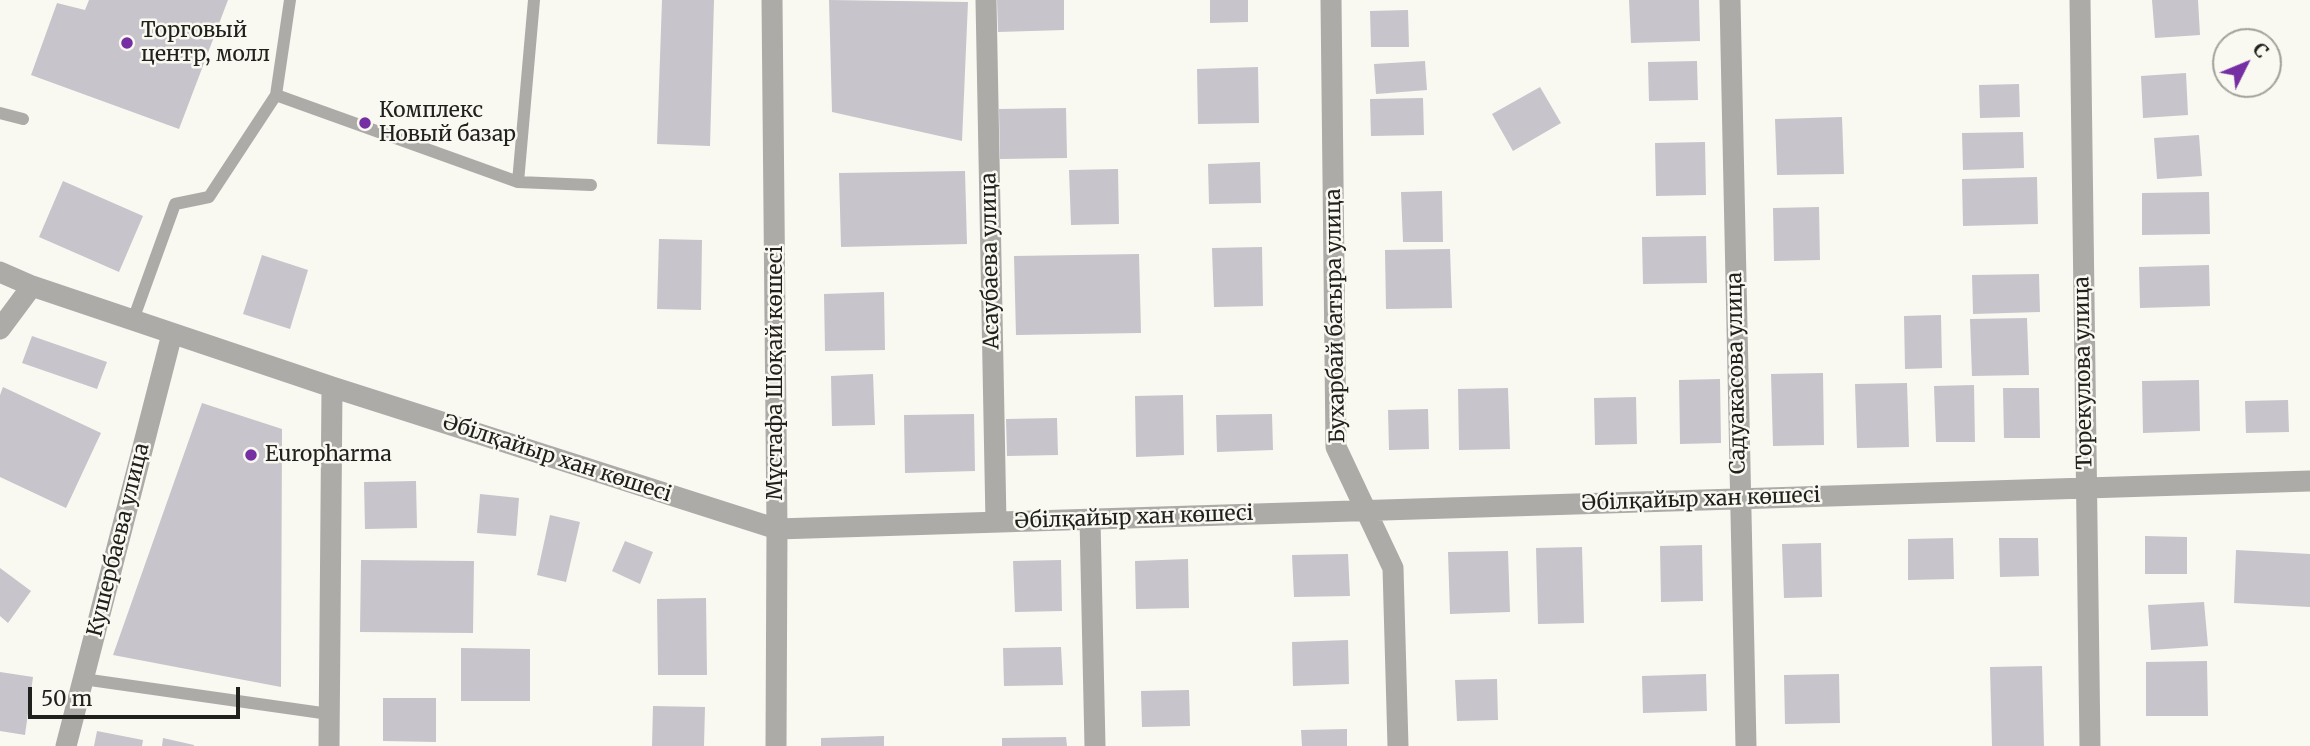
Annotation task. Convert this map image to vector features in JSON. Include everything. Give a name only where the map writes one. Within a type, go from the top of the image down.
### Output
[{"type":"street","name":"Мұстафа Шоқай көшесі","points":[[772,0],[777,529],[776,746]]},
{"type":"street","name":"Асаубаева улица","points":[[986,0],[996,522]]},
{"type":"street","name":"Бухарбай батыра улица","points":[[1331,0],[1336,447],[1393,568],[1398,746]]},
{"type":"street","name":"Садуакасова улица","points":[[1730,0],[1746,746]]},
{"type":"street","name":"Торекулова улица","points":[[2081,0],[2090,746]]},
{"type":"street","name":"Әбілқайыр хан көшесі","points":[[0,272],[32,286],[332,387],[777,529],[2310,481]]},
{"type":"street","points":[[0,329],[32,286]]},
{"type":"street","name":"Кушербаева улица","points":[[66,746],[172,334]]},
{"type":"street","points":[[330,746],[332,387]]},
{"type":"street","points":[[1090,519],[1095,746]]},
{"type":"lane","points":[[133,320],[175,204],[209,197],[276,95],[290,0]]},
{"type":"lane","points":[[518,182],[534,0]]},
{"type":"lane","points":[[276,95],[518,182],[591,185]]},
{"type":"lane","points":[[0,113],[23,119]]},
{"type":"lane","points":[[83,679],[329,713]]},
{"type":"building","name":"Торговый центр, молл","points":[[89,0],[228,0],[179,129],[31,75],[57,3],[85,10]]},
{"type":"building","points":[[662,0],[714,0],[710,146],[657,144]]},
{"type":"building","points":[[829,0],[968,2],[962,141],[832,112]]},
{"type":"building","points":[[997,0],[1064,0],[1064,30],[998,32]]},
{"type":"building","points":[[1210,0],[1248,0],[1248,22],[1210,23]]},
{"type":"building","points":[[1629,0],[1699,0],[1700,41],[1631,43]]},
{"type":"building","points":[[2152,0],[2198,0],[2200,35],[2155,38]]},
{"type":"building","points":[[1408,10],[1409,47],[1371,47],[1370,11]]},
{"type":"building","points":[[1425,61],[1427,90],[1376,94],[1374,64]]},
{"type":"building","points":[[1697,61],[1698,100],[1649,101],[1648,62]]},
{"type":"building","points":[[1258,67],[1259,123],[1198,124],[1197,69]]},
{"type":"building","points":[[2186,73],[2188,115],[2143,118],[2141,76]]},
{"type":"building","points":[[2019,84],[2020,117],[1980,118],[1979,85]]},
{"type":"building","points":[[1540,87],[1561,123],[1513,151],[1492,114]]},
{"type":"building","points":[[1423,98],[1424,135],[1371,136],[1370,99]]},
{"type":"building","points":[[1066,108],[1067,158],[1000,159],[999,109]]},
{"type":"building","points":[[1842,117],[1844,174],[1777,175],[1775,119]]},
{"type":"building","points":[[2023,132],[2024,168],[1963,170],[1962,133]]},
{"type":"building","points":[[2199,135],[2202,176],[2157,179],[2154,138]]},
{"type":"building","points":[[1705,142],[1706,195],[1656,196],[1655,143]]},
{"type":"building","points":[[1260,162],[1261,203],[1209,204],[1208,164]]},
{"type":"building","points":[[1118,169],[1119,224],[1071,225],[1069,170]]},
{"type":"building","points":[[965,171],[967,244],[841,247],[839,173]]},
{"type":"building","points":[[2037,177],[2038,224],[1963,226],[1962,179]]},
{"type":"building","points":[[63,181],[143,216],[119,272],[39,237]]},
{"type":"building","points":[[1442,191],[1443,242],[1403,242],[1401,192]]},
{"type":"building","points":[[2209,192],[2210,234],[2142,235],[2142,193]]},
{"type":"building","points":[[1819,207],[1820,260],[1774,261],[1773,208]]},
{"type":"building","points":[[1706,236],[1707,283],[1643,284],[1642,237]]},
{"type":"building","points":[[659,239],[702,240],[701,310],[657,309]]},
{"type":"building","points":[[1262,247],[1263,306],[1214,307],[1212,248]]},
{"type":"building","points":[[1450,249],[1452,308],[1386,309],[1385,250]]},
{"type":"building","points":[[1139,254],[1141,333],[1016,335],[1014,256]]},
{"type":"building","points":[[262,255],[308,270],[290,329],[243,314]]},
{"type":"building","points":[[2209,265],[2210,306],[2140,308],[2139,267]]},
{"type":"building","points":[[2039,274],[2040,312],[1973,314],[1972,275]]},
{"type":"building","points":[[884,292],[885,350],[825,351],[824,294]]},
{"type":"building","points":[[1941,315],[1942,368],[1905,369],[1904,316]]},
{"type":"building","points":[[2027,318],[2029,375],[1972,376],[1970,319]]},
{"type":"building","points":[[32,336],[107,362],[97,389],[22,363]]},
{"type":"building","points":[[1823,373],[1824,445],[1773,446],[1771,374]]},
{"type":"building","points":[[873,374],[875,425],[832,426],[831,376]]},
{"type":"building","points":[[1720,379],[1721,443],[1680,444],[1679,380]]},
{"type":"building","points":[[2199,380],[2200,431],[2143,433],[2142,381]]},
{"type":"building","points":[[1907,383],[1909,447],[1857,448],[1855,384]]},
{"type":"building","points":[[1974,385],[1975,442],[1936,442],[1934,386]]},
{"type":"building","points":[[3,387],[101,433],[66,508],[0,477],[0,395]]},
{"type":"building","points":[[1508,388],[1510,449],[1459,450],[1458,389]]},
{"type":"building","points":[[2003,388],[2039,388],[2040,438],[2004,438]]},
{"type":"building","points":[[1183,395],[1184,455],[1136,457],[1135,396]]},
{"type":"building","points":[[1636,397],[1637,444],[1595,445],[1594,398]]},
{"type":"building","points":[[2288,400],[2289,432],[2246,433],[2245,401]]},
{"type":"building","points":[[202,403],[282,429],[281,687],[113,655]]},
{"type":"building","points":[[1428,409],[1429,449],[1389,450],[1388,410]]},
{"type":"building","points":[[974,414],[975,471],[905,473],[904,415]]},
{"type":"building","points":[[1272,414],[1273,450],[1217,452],[1216,415]]},
{"type":"building","points":[[1057,418],[1058,455],[1007,456],[1006,419]]},
{"type":"building","points":[[416,481],[417,528],[365,529],[364,482]]},
{"type":"building","points":[[480,494],[519,498],[516,536],[477,533]]},
{"type":"building","points":[[550,515],[580,522],[566,582],[537,575]]},
{"type":"building","points":[[2145,536],[2187,537],[2187,574],[2145,574]]},
{"type":"building","points":[[1953,538],[1954,579],[1908,580],[1908,539]]},
{"type":"building","points":[[1999,538],[2038,538],[2039,576],[2000,577]]},
{"type":"building","points":[[625,541],[653,552],[640,584],[612,571]]},
{"type":"building","points":[[1821,543],[1822,597],[1784,598],[1782,544]]},
{"type":"building","points":[[1702,545],[1703,601],[1661,602],[1660,546]]},
{"type":"building","points":[[1582,547],[1584,623],[1538,624],[1536,548]]},
{"type":"building","points":[[2236,550],[2310,554],[2310,607],[2234,603]]},
{"type":"building","points":[[1508,551],[1510,612],[1450,614],[1448,552]]},
{"type":"building","points":[[1348,554],[1350,596],[1294,597],[1292,555]]},
{"type":"building","points":[[1188,559],[1189,608],[1136,609],[1135,561]]},
{"type":"building","points":[[361,560],[474,561],[473,633],[360,632]]},
{"type":"building","points":[[1061,560],[1062,611],[1015,612],[1013,561]]},
{"type":"building","points":[[0,568],[31,591],[8,623],[0,616]]},
{"type":"building","points":[[706,598],[707,675],[658,675],[657,599]]},
{"type":"building","points":[[2204,602],[2208,646],[2151,650],[2148,605]]},
{"type":"building","points":[[1348,640],[1349,684],[1293,686],[1292,642]]},
{"type":"building","points":[[1061,647],[1063,685],[1004,686],[1003,648]]},
{"type":"building","points":[[461,648],[530,649],[530,701],[461,701]]},
{"type":"building","points":[[2207,661],[2208,716],[2146,716],[2146,662]]},
{"type":"building","points":[[2042,666],[2044,746],[1992,746],[1990,667]]},
{"type":"building","points":[[0,672],[33,677],[25,735],[0,731]]},
{"type":"building","points":[[1706,674],[1707,711],[1643,713],[1642,676]]},
{"type":"building","points":[[1839,674],[1840,723],[1785,724],[1784,675]]},
{"type":"building","points":[[1497,679],[1498,720],[1457,721],[1455,680]]},
{"type":"building","points":[[1189,690],[1190,726],[1142,727],[1141,691]]},
{"type":"building","points":[[383,698],[436,698],[436,742],[383,741]]},
{"type":"building","points":[[653,706],[705,707],[704,746],[652,746]]},
{"type":"building","points":[[1347,729],[1347,746],[1302,746],[1301,730]]},
{"type":"building","points":[[97,731],[143,740],[142,746],[94,746]]},
{"type":"building","points":[[884,736],[884,746],[821,746],[821,738]]},
{"type":"building","points":[[1066,737],[1067,746],[1002,746],[1002,738]]},
{"type":"building","points":[[163,738],[194,745],[194,746],[162,746]]},
{"type":"place","name":"Торговый центр, молл","points":[[127,43]]},
{"type":"place","name":"Комплекс Новый базар","points":[[365,123]]},
{"type":"place","name":"Europharma","points":[[251,455]]}]
